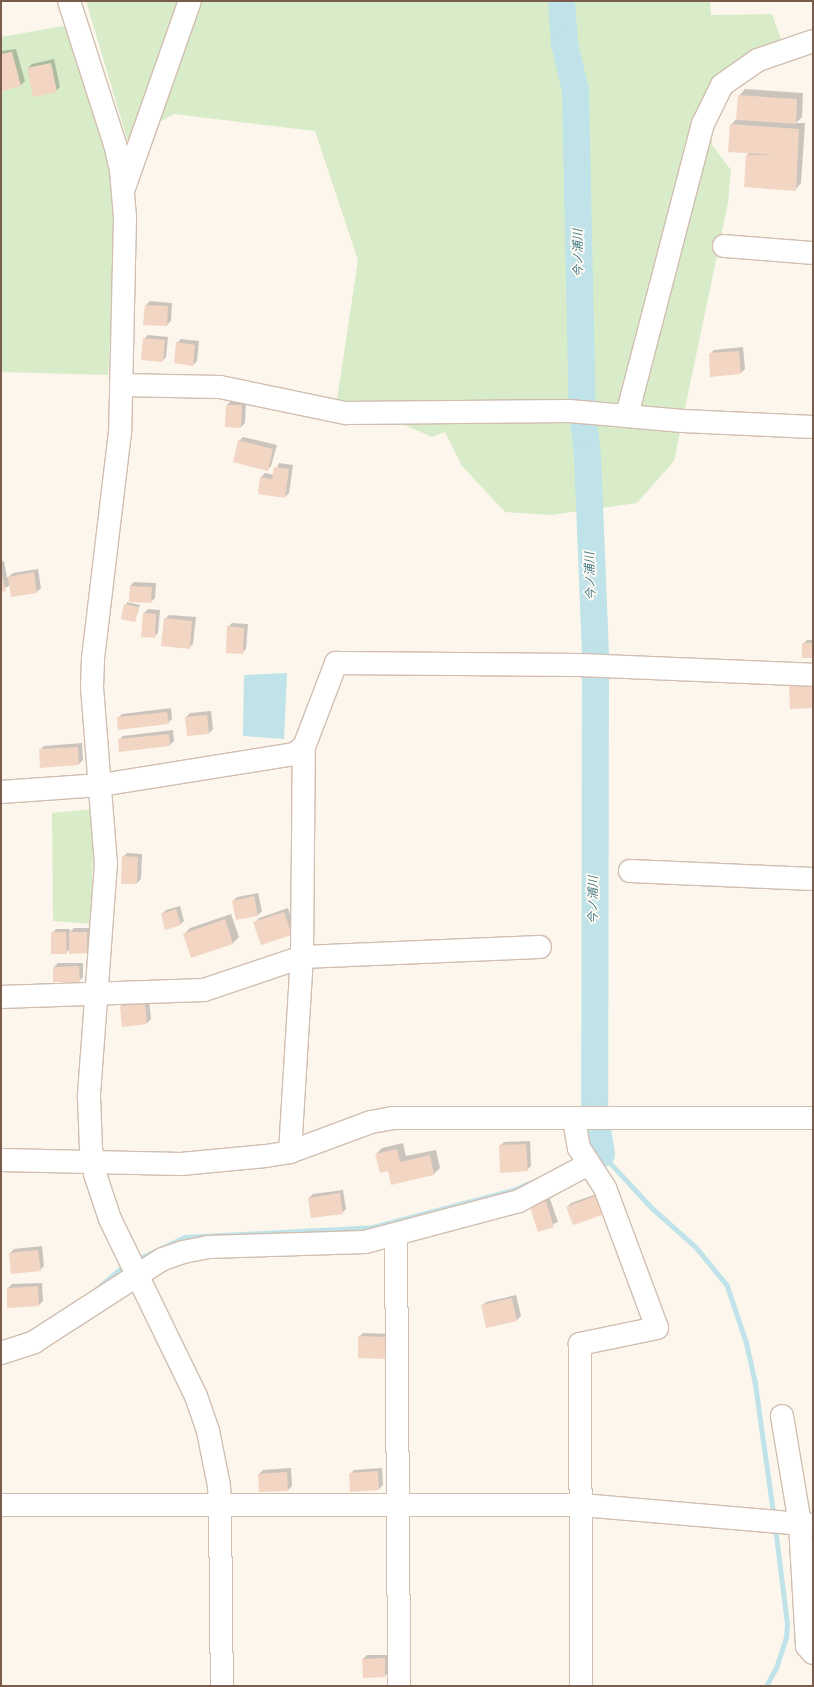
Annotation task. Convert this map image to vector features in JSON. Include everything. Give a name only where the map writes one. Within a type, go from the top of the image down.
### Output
[{"type":"street","points":[[69,1],[114,144],[123,191],[125,218],[120,432],[93,659],[92,687],[101,785],[106,871],[89,1097],[93,1163],[110,1219],[196,1396],[208,1431],[220,1505],[222,1686]]},
{"type":"street","points":[[123,191],[190,1]]},
{"type":"street","points":[[628,415],[703,124],[722,85],[758,60],[813,41]]},
{"type":"street","points":[[724,246],[813,253]]},
{"type":"street","points":[[121,385],[220,387],[346,413],[569,411],[628,415],[683,422],[813,427]]},
{"type":"street","points":[[290,1152],[302,957],[304,747],[336,663],[579,665],[813,675]]},
{"type":"street","points":[[1,792],[101,785],[294,754],[304,747]]},
{"type":"street","points":[[630,871],[813,879]]},
{"type":"street","points":[[1,997],[97,992],[204,990],[302,957],[540,947]]},
{"type":"street","points":[[1,1160],[181,1164],[290,1152],[371,1122],[393,1118],[574,1120],[813,1118]]},
{"type":"street","points":[[574,1120],[579,1148],[605,1188],[657,1328],[580,1344],[582,1686]]},
{"type":"street","points":[[1,1354],[34,1342],[139,1276],[163,1259],[208,1247],[365,1242],[396,1236],[519,1201],[589,1164]]},
{"type":"street","points":[[396,1236],[399,1686]]},
{"type":"street","points":[[782,1416],[806,1524],[807,1646],[813,1653]]},
{"type":"street","points":[[1,1506],[398,1504],[581,1505],[806,1524]]},
{"type":"green space","points":[[86,1],[710,1],[711,15],[772,14],[785,50],[713,87],[712,145],[731,170],[728,203],[674,461],[637,503],[551,515],[505,512],[462,466],[445,432],[432,437],[377,413],[337,399],[358,260],[315,131],[174,114],[127,139]]},
{"type":"green space","points":[[69,25],[100,98],[119,202],[108,375],[1,372],[1,37]]},
{"type":"green space","points":[[94,809],[91,924],[53,921],[52,813]]},
{"type":"water","points":[[287,673],[284,739],[243,736],[244,675]]},
{"type":"building","points":[[12,52],[21,86],[2,91],[1,54]]},
{"type":"building","points":[[51,63],[57,92],[33,97],[27,68]]},
{"type":"building","points":[[738,95],[797,99],[796,124],[736,120]]},
{"type":"building","points":[[730,124],[799,129],[796,191],[744,187],[746,155],[774,155],[728,152]]},
{"type":"building","points":[[145,305],[168,306],[167,326],[143,325]]},
{"type":"building","points":[[143,338],[165,340],[163,362],[141,360]]},
{"type":"building","points":[[176,342],[195,345],[193,366],[174,363]]},
{"type":"building","points":[[739,351],[741,374],[710,377],[709,353]]},
{"type":"building","points":[[226,405],[242,405],[241,428],[225,427]]},
{"type":"building","points":[[238,440],[273,449],[268,471],[233,462]]},
{"type":"building","points":[[274,467],[289,469],[285,498],[258,494],[260,477],[272,479]]},
{"type":"building","points":[[1,572],[6,591],[1,592]]},
{"type":"building","points":[[34,572],[37,593],[11,597],[8,577]]},
{"type":"building","points":[[130,586],[152,587],[151,603],[129,602]]},
{"type":"building","points":[[124,604],[139,607],[135,622],[121,619]]},
{"type":"building","points":[[143,613],[156,614],[155,638],[141,637]]},
{"type":"building","points":[[164,618],[192,621],[190,649],[161,646]]},
{"type":"building","points":[[227,626],[244,628],[243,654],[226,653]]},
{"type":"building","points":[[802,643],[813,643],[813,658],[802,658]]},
{"type":"building","points":[[813,684],[813,708],[790,709],[789,685]]},
{"type":"building","points":[[167,712],[169,724],[118,730],[117,717]]},
{"type":"building","points":[[207,715],[209,734],[187,736],[185,717]]},
{"type":"building","points":[[169,734],[170,746],[119,752],[118,739]]},
{"type":"building","points":[[78,747],[79,765],[40,768],[39,749]]},
{"type":"building","points":[[122,856],[138,857],[137,884],[121,884]]},
{"type":"building","points":[[254,896],[258,916],[236,920],[232,901]]},
{"type":"building","points":[[176,909],[181,925],[165,930],[161,914]]},
{"type":"building","points":[[284,912],[292,935],[261,945],[253,922]]},
{"type":"building","points":[[225,919],[233,944],[191,958],[183,934]]},
{"type":"building","points":[[51,932],[66,932],[67,954],[51,954]]},
{"type":"building","points":[[69,932],[87,932],[87,953],[69,954]]},
{"type":"building","points":[[79,966],[80,982],[53,982],[53,967]]},
{"type":"building","points":[[145,1004],[147,1024],[122,1027],[120,1006]]},
{"type":"building","points":[[526,1144],[528,1171],[500,1173],[499,1145]]},
{"type":"building","points":[[397,1149],[400,1162],[430,1155],[434,1175],[391,1185],[388,1171],[380,1173],[375,1154]]},
{"type":"building","points":[[340,1193],[343,1214],[311,1218],[308,1198]]},
{"type":"building","points":[[598,1195],[605,1214],[573,1225],[566,1207]]},
{"type":"building","points":[[545,1199],[554,1227],[538,1232],[529,1204]]},
{"type":"building","points":[[38,1250],[41,1271],[11,1274],[9,1253]]},
{"type":"building","points":[[38,1286],[39,1306],[7,1308],[7,1288]]},
{"type":"building","points":[[512,1298],[517,1321],[486,1328],[481,1305]]},
{"type":"building","points":[[358,1336],[388,1337],[387,1359],[358,1358]]},
{"type":"building","points":[[378,1471],[379,1490],[350,1492],[349,1473]]},
{"type":"building","points":[[287,1472],[288,1491],[259,1492],[258,1474]]},
{"type":"building","points":[[385,1658],[385,1677],[363,1678],[362,1659]]},
{"type":"waterway","name":"今ノ浦川","points":[[561,1],[564,43],[575,90],[582,413],[587,455],[595,656],[594,1110],[601,1153]]},
{"type":"waterway","points":[[591,1157],[601,1153],[653,1209],[695,1246],[727,1285],[746,1341],[755,1381],[774,1516]]},
{"type":"waterway","points":[[136,1260],[185,1237],[373,1227],[513,1190],[536,1180]]},
{"type":"waterway","points":[[93,1292],[126,1264]]},
{"type":"waterway","points":[[766,1686],[776,1668],[786,1638],[787,1624],[775,1528]]}]
